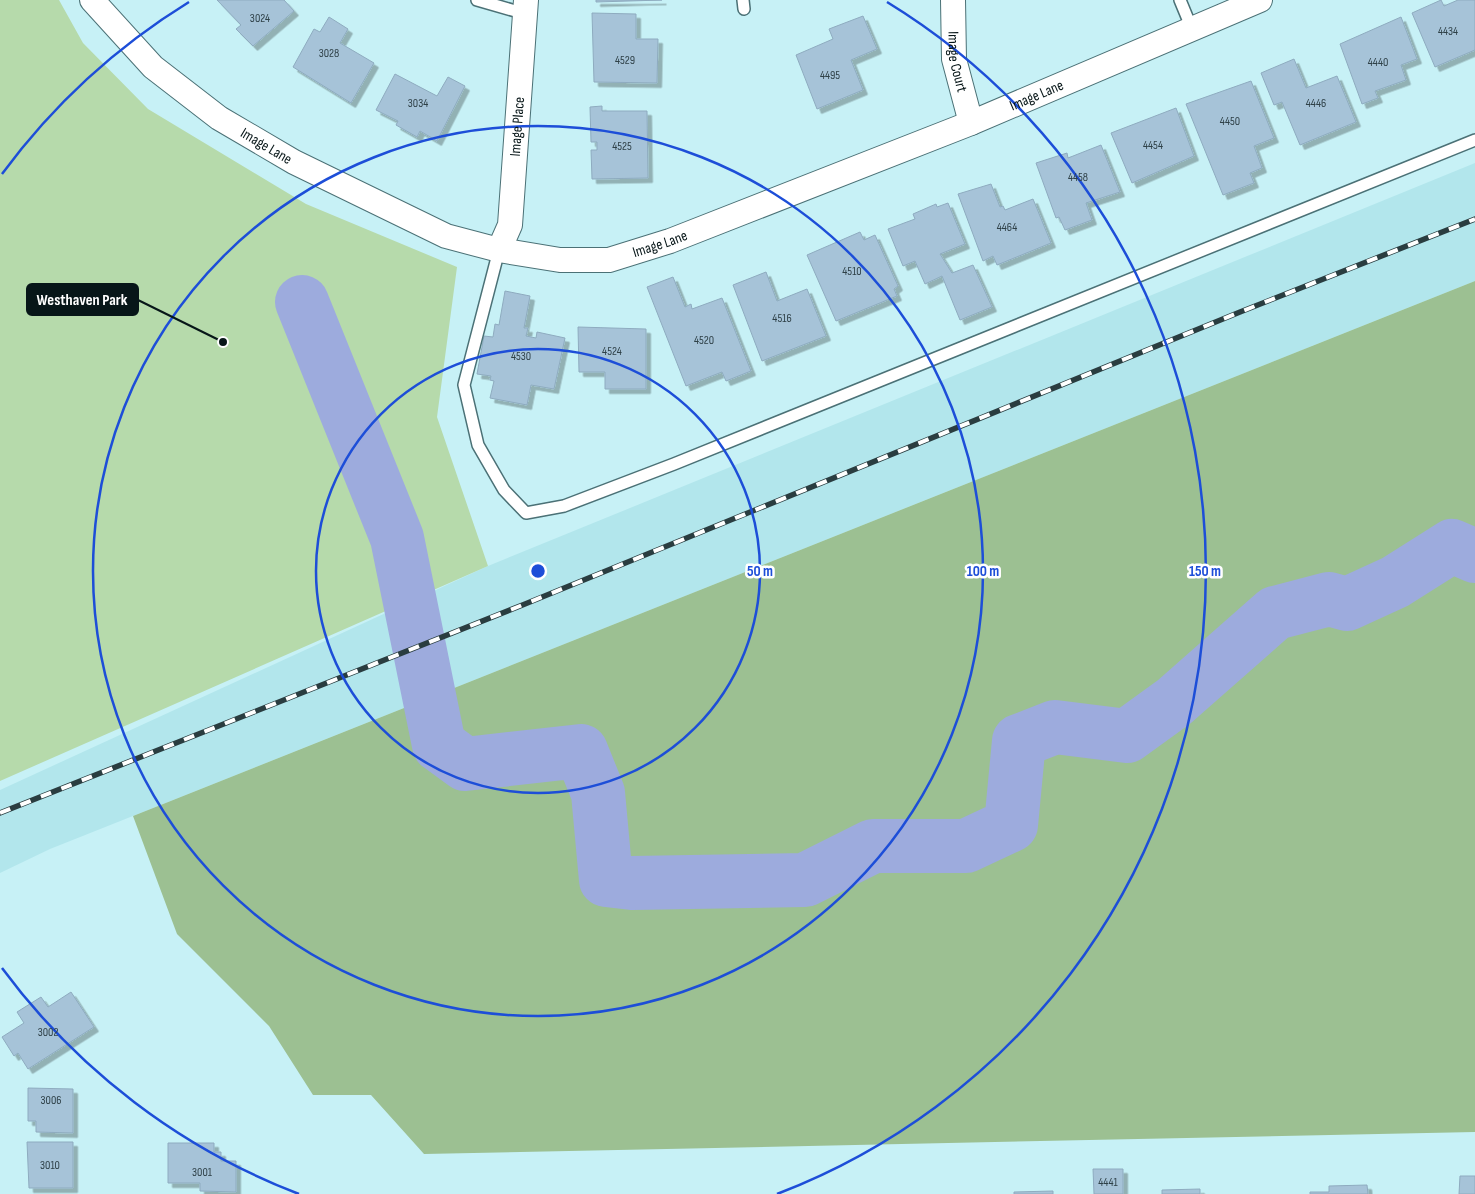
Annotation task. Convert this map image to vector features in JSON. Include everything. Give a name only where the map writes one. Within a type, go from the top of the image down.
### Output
[{"type":"street","name":"Image Lane","points":[[92,0],[153,67],[218,118],[294,162],[446,236],[499,250],[560,260],[609,260],[670,241],[971,123],[1260,0]]},
{"type":"street","name":"Image Court","points":[[953,0],[954,59],[971,123]]},
{"type":"street","name":"Image Place","points":[[499,250],[510,224],[526,7]]},
{"type":"lane","points":[[477,0],[526,7]]},
{"type":"lane","points":[[1180,0],[1192,29]]},
{"type":"lane","points":[[499,250],[464,385],[478,444],[504,490],[526,513],[564,506],[674,464],[1475,140]]},
{"type":"shaded area","points":[[1475,163],[1475,281],[50,849],[0,873],[0,790],[488,566]]},
{"type":"green space","points":[[0,0],[59,0],[83,43],[148,109],[306,204],[457,267],[437,417],[488,566],[0,781]]},
{"type":"green space","points":[[1475,281],[1475,1132],[424,1154],[371,1095],[313,1095],[269,1026],[177,934],[133,816]]},
{"type":"building","points":[[217,0],[284,0],[294,11],[253,46],[236,29],[241,25]]},
{"type":"building","points":[[596,0],[662,0],[596,2]]},
{"type":"building","points":[[1441,0],[1444,6],[1458,0],[1475,0],[1475,50],[1435,67],[1412,13]]},
{"type":"building","points":[[592,13],[636,14],[636,39],[658,39],[657,83],[594,82]]},
{"type":"building","points":[[863,16],[877,49],[851,60],[863,90],[817,109],[796,55],[833,39],[829,29]]},
{"type":"building","points":[[329,17],[348,29],[340,43],[374,63],[351,103],[293,67],[314,29],[320,32]]},
{"type":"building","points":[[1401,17],[1417,59],[1401,65],[1406,80],[1375,91],[1378,98],[1362,104],[1340,44]]},
{"type":"building","points":[[1294,59],[1306,88],[1337,76],[1356,122],[1300,145],[1282,102],[1274,105],[1261,73]]},
{"type":"building","points":[[395,74],[437,96],[448,77],[465,86],[437,141],[420,131],[417,137],[396,125],[398,121],[376,110]]},
{"type":"building","points":[[1251,81],[1274,138],[1254,146],[1262,168],[1250,173],[1254,183],[1223,195],[1186,104]]},
{"type":"building","points":[[602,106],[602,111],[647,111],[648,178],[592,179],[591,150],[597,150],[597,142],[591,142],[590,107]]},
{"type":"building","points":[[1176,108],[1194,156],[1132,183],[1111,133]]},
{"type":"building","points":[[1101,145],[1120,192],[1086,203],[1092,220],[1065,230],[1059,217],[1056,218],[1036,163],[1067,153],[1068,158]]},
{"type":"building","points":[[991,184],[1000,207],[1003,206],[1005,210],[1033,199],[1051,243],[997,265],[993,256],[983,261],[958,194]]},
{"type":"building","points":[[948,203],[965,244],[940,254],[952,273],[973,265],[992,307],[960,320],[942,276],[925,284],[915,261],[903,266],[888,229],[915,219],[913,214],[936,204],[937,207]]},
{"type":"building","points":[[860,232],[864,240],[875,235],[898,286],[894,289],[897,296],[836,321],[807,255]]},
{"type":"building","points":[[766,272],[777,301],[807,289],[826,336],[762,361],[733,285]]},
{"type":"building","points":[[673,277],[685,307],[691,304],[692,309],[722,298],[751,371],[726,381],[722,372],[686,386],[647,287]]},
{"type":"building","points":[[505,291],[530,296],[524,328],[528,328],[526,336],[536,338],[537,332],[565,338],[554,389],[531,385],[527,405],[490,398],[494,381],[490,380],[491,376],[477,374],[484,336],[493,337],[495,324],[499,325]]},
{"type":"building","points":[[578,327],[646,329],[646,389],[605,389],[605,372],[579,372]]},
{"type":"building","points":[[71,992],[94,1027],[28,1069],[18,1053],[14,1056],[2,1037],[24,1023],[17,1012],[41,997],[48,1007]]},
{"type":"building","points":[[28,1088],[73,1089],[73,1133],[36,1132],[36,1121],[28,1121]]},
{"type":"building","points":[[27,1142],[73,1142],[73,1188],[29,1188]]},
{"type":"building","points":[[168,1143],[214,1143],[214,1152],[221,1152],[221,1161],[236,1161],[236,1192],[200,1191],[200,1183],[168,1183]]},
{"type":"building","points":[[1093,1169],[1123,1169],[1123,1194],[1094,1194]]},
{"type":"building","points":[[1460,1176],[1475,1176],[1475,1194],[1459,1194]]},
{"type":"building","points":[[1367,1185],[1368,1194],[1310,1194],[1310,1192],[1329,1192],[1329,1186]]},
{"type":"building","points":[[1200,1189],[1200,1194],[1162,1194],[1162,1190]]},
{"type":"building","points":[[1053,1191],[1053,1194],[1014,1194],[1014,1192]]},
{"type":"waterway","points":[[302,302],[397,538],[439,745],[465,764],[581,751],[598,793],[606,880],[632,883],[805,880],[873,846],[966,846],[1011,825],[1019,741],[1055,727],[1127,736],[1174,702],[1275,613],[1329,599],[1347,604],[1395,582],[1452,546],[1475,556]]},
{"type":"railway","points":[[0,813],[525,604],[1240,312],[1475,219]]},
{"type":"place","name":"Westhaven Park","points":[[223,342]]}]
